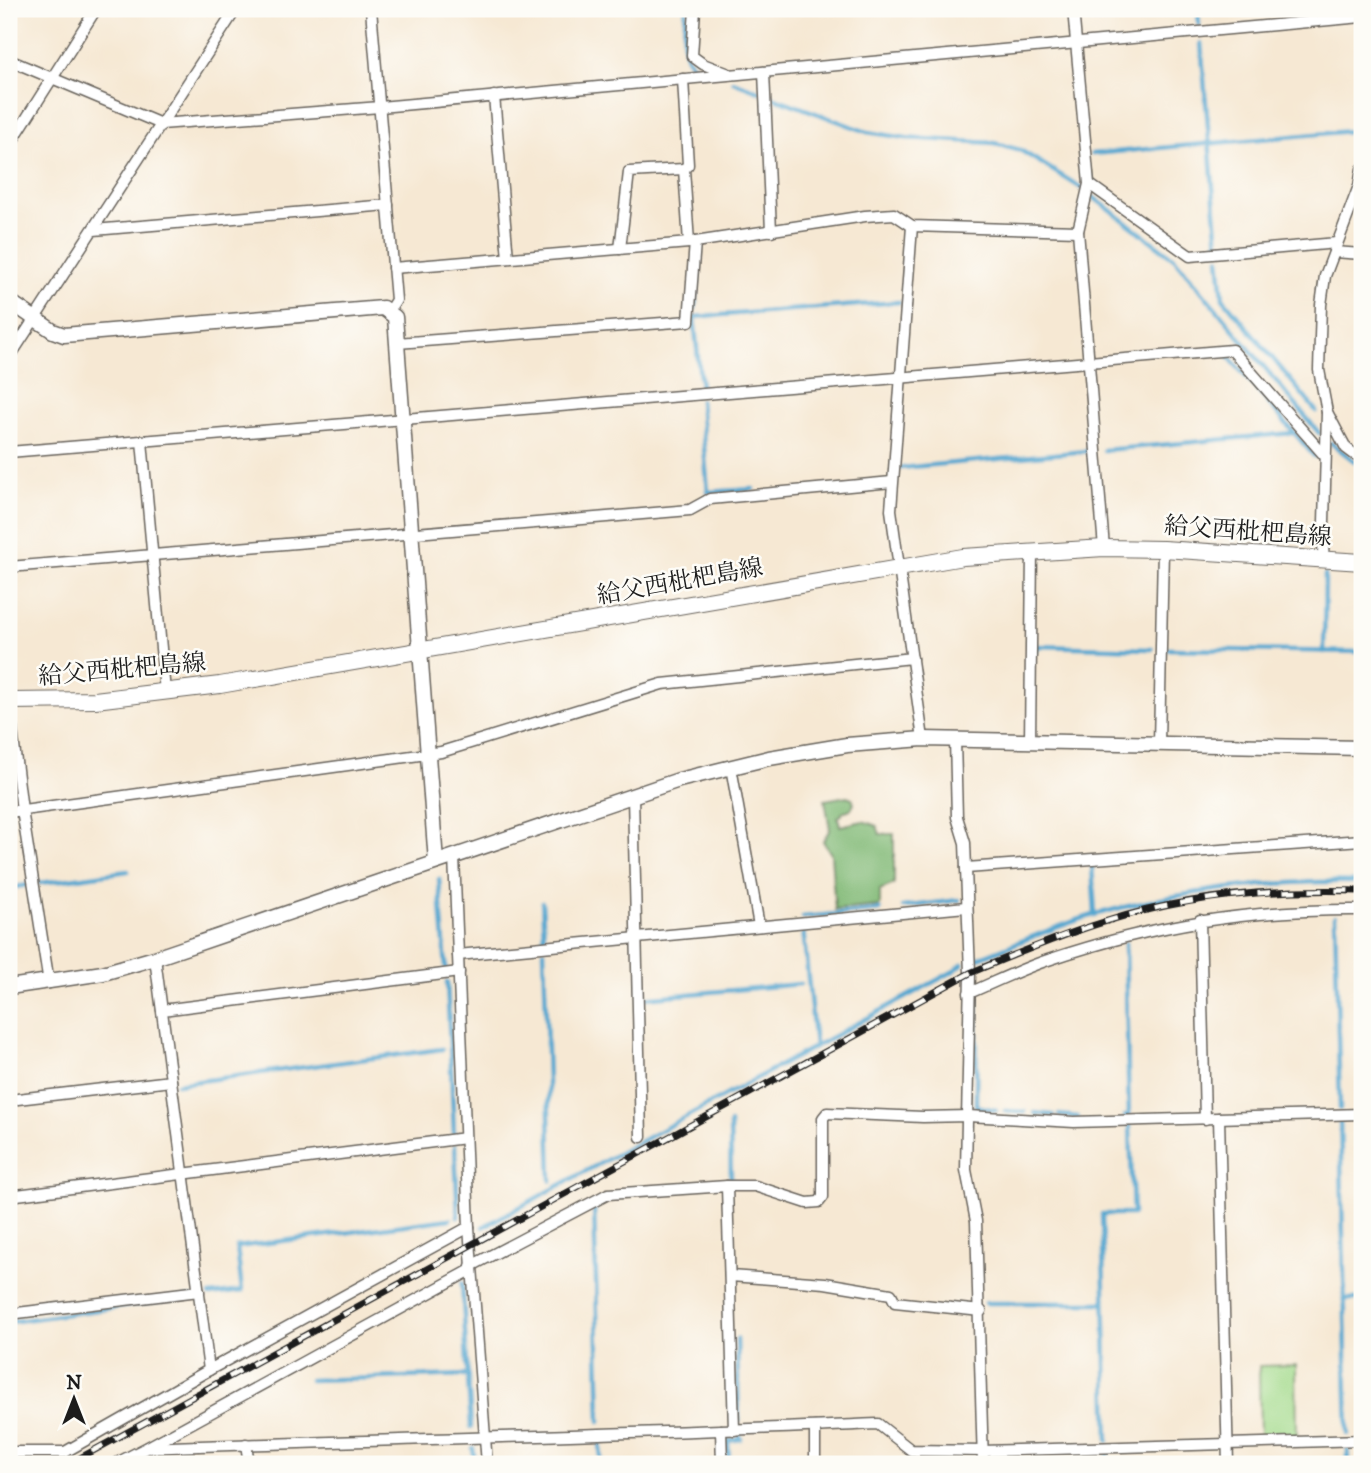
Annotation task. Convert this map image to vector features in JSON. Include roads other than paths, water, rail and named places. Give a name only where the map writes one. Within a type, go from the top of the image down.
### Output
[{"type":"main road","name":"給父西枇杷島線","points":[[9,703],[95,700],[220,685],[963,557],[1104,548],[1163,549],[1362,562]]},
{"type":"street","points":[[9,146],[96,9]]},
{"type":"street","points":[[9,358],[236,9]]},
{"type":"street","points":[[371,9],[396,300],[390,311]]},
{"type":"street","points":[[695,9],[692,56],[703,64],[731,75]]},
{"type":"street","points":[[1073,9],[1088,184],[1078,231],[1104,548]]},
{"type":"street","points":[[9,60],[161,124],[380,107],[1362,17]]},
{"type":"street","points":[[764,72],[771,231]]},
{"type":"street","points":[[620,248],[629,172],[684,169],[688,165],[683,79]]},
{"type":"street","points":[[494,96],[508,258]]},
{"type":"street","points":[[397,343],[689,321],[692,243],[684,169]]},
{"type":"street","points":[[1323,559],[1326,412],[1319,370],[1318,332],[1325,276],[1359,186],[1362,169]]},
{"type":"street","points":[[1088,184],[1190,256],[1336,248],[1362,254]]},
{"type":"street","points":[[94,230],[388,205]]},
{"type":"street","points":[[393,268],[692,243],[894,214],[912,226],[1078,231]]},
{"type":"street","points":[[912,226],[891,510],[923,739]]},
{"type":"street","points":[[9,301],[53,331],[64,335],[383,308],[395,317],[436,862]]},
{"type":"street","points":[[9,452],[1232,350],[1324,455]]},
{"type":"street","points":[[1326,412],[1346,448],[1362,460]]},
{"type":"street","points":[[142,441],[165,692]]},
{"type":"street","points":[[1346,448],[1362,447]]},
{"type":"street","points":[[9,567],[690,510],[710,499],[892,482]]},
{"type":"street","points":[[1159,744],[1163,549]]},
{"type":"street","points":[[1030,741],[1032,551]]},
{"type":"street","points":[[9,812],[428,754],[662,684],[912,658]]},
{"type":"street","points":[[9,703],[22,810],[49,983]]},
{"type":"street","points":[[9,988],[103,973],[155,958],[633,796],[731,766],[847,745],[923,739],[1362,748]]},
{"type":"street","points":[[955,740],[957,817],[965,843],[966,868],[970,993],[966,1170],[976,1221],[981,1311],[983,1464]]},
{"type":"street","points":[[731,766],[759,926]]},
{"type":"street","points":[[633,796],[641,1137]]},
{"type":"street","points":[[966,868],[1362,841]]},
{"type":"street","points":[[454,856],[471,1268],[487,1464]]},
{"type":"street","points":[[458,955],[966,907]]},
{"type":"street","points":[[970,993],[1046,961],[1107,942],[1200,920],[1246,914],[1362,910]]},
{"type":"street","points":[[1200,920],[1205,1119]]},
{"type":"street","points":[[155,958],[209,1370]]},
{"type":"street","points":[[162,1010],[459,972]]},
{"type":"street","points":[[9,1100],[171,1080]]},
{"type":"street","points":[[115,1464],[608,1194],[755,1186],[807,1203],[819,1202],[823,1197],[822,1118],[827,1113],[968,1116],[1074,1122],[1362,1114]]},
{"type":"street","points":[[1219,1118],[1228,1464]]},
{"type":"street","points":[[9,1196],[465,1138]]},
{"type":"street","points":[[727,1186],[734,1430]]},
{"type":"street","points":[[9,1451],[65,1452],[469,1227]]},
{"type":"street","points":[[730,1276],[825,1283],[891,1294],[895,1302],[981,1311]]},
{"type":"street","points":[[9,1314],[199,1291]]},
{"type":"street","points":[[146,1448],[878,1424],[911,1450],[983,1451],[1362,1440]]},
{"type":"street","points":[[815,1427],[815,1464]]},
{"type":"street","points":[[722,1430],[722,1464]]},
{"type":"street","points":[[246,1444],[249,1464]]},
{"type":"street","points":[[918,1450],[919,1464]]},
{"type":"street","points":[[65,1452],[72,1463]]},
{"type":"waterway","points":[[686,9],[685,52],[693,66],[701,72]]},
{"type":"waterway","points":[[1198,9],[1199,25]]},
{"type":"waterway","points":[[1201,43],[1218,247]]},
{"type":"waterway","points":[[733,81],[761,92]]},
{"type":"waterway","points":[[770,96],[867,132],[906,138],[994,143],[1020,150],[1083,189]]},
{"type":"waterway","points":[[1092,154],[1362,130]]},
{"type":"waterway","points":[[1093,197],[1175,259],[1319,433]]},
{"type":"waterway","points":[[695,308],[700,253]]},
{"type":"waterway","points":[[1219,258],[1223,298],[1316,411]]},
{"type":"waterway","points":[[694,317],[899,302]]},
{"type":"waterway","points":[[694,317],[701,388]]},
{"type":"waterway","points":[[1229,357],[1314,456]]},
{"type":"waterway","points":[[700,401],[708,492],[753,489]]},
{"type":"waterway","points":[[1104,450],[1293,433]]},
{"type":"waterway","points":[[1331,443],[1362,467]]},
{"type":"waterway","points":[[900,468],[1087,451]]},
{"type":"waterway","points":[[1324,652],[1325,575]]},
{"type":"waterway","points":[[1036,651],[1036,646],[1152,649]]},
{"type":"waterway","points":[[1168,649],[1362,652]]},
{"type":"waterway","points":[[1092,864],[1095,915]]},
{"type":"waterway","points":[[40,883],[128,871]]},
{"type":"waterway","points":[[439,879],[446,968]]},
{"type":"waterway","points":[[976,959],[1081,919],[1162,899],[1262,885],[1362,882]]},
{"type":"waterway","points":[[9,888],[28,885]]},
{"type":"waterway","points":[[903,907],[959,900]]},
{"type":"waterway","points":[[542,902],[544,939]]},
{"type":"waterway","points":[[803,917],[880,910]]},
{"type":"waterway","points":[[1335,916],[1340,1109]]},
{"type":"waterway","points":[[803,929],[815,1046]]},
{"type":"waterway","points":[[1125,943],[1129,1116],[1125,1116]]},
{"type":"waterway","points":[[544,951],[551,1181]]},
{"type":"waterway","points":[[483,1227],[954,971],[962,964]]},
{"type":"waterway","points":[[447,982],[454,1133]]},
{"type":"waterway","points":[[643,998],[800,984]]},
{"type":"waterway","points":[[977,995],[976,1106],[996,1110]]},
{"type":"waterway","points":[[177,1084],[442,1049]]},
{"type":"waterway","points":[[1005,1111],[1025,1112]]},
{"type":"waterway","points":[[1035,1113],[1053,1115]]},
{"type":"waterway","points":[[1059,1115],[1078,1117]]},
{"type":"waterway","points":[[1340,1120],[1348,1434]]},
{"type":"waterway","points":[[730,1123],[731,1180]]},
{"type":"waterway","points":[[1108,1441],[1102,1214],[1133,1214],[1130,1126]]},
{"type":"waterway","points":[[455,1146],[458,1217]]},
{"type":"waterway","points":[[594,1206],[600,1421]]},
{"type":"waterway","points":[[210,1295],[242,1291],[237,1247],[450,1219]]},
{"type":"waterway","points":[[462,1283],[471,1427]]},
{"type":"waterway","points":[[9,1322],[193,1297]]},
{"type":"waterway","points":[[1344,1299],[1362,1299]]},
{"type":"waterway","points":[[986,1303],[1104,1303]]},
{"type":"waterway","points":[[737,1339],[739,1421]]},
{"type":"waterway","points":[[310,1380],[468,1375]]},
{"type":"waterway","points":[[729,1464],[728,1441],[741,1439],[740,1436]]},
{"type":"waterway","points":[[600,1441],[601,1464]]},
{"type":"waterway","points":[[1348,1446],[1348,1464]]},
{"type":"waterway","points":[[473,1448],[475,1464]]},
{"type":"waterway","points":[[1108,1453],[1108,1464]]},
{"type":"railway","points":[[69,1464],[970,973],[1087,927],[1167,906],[1264,893],[1362,891]]}]
